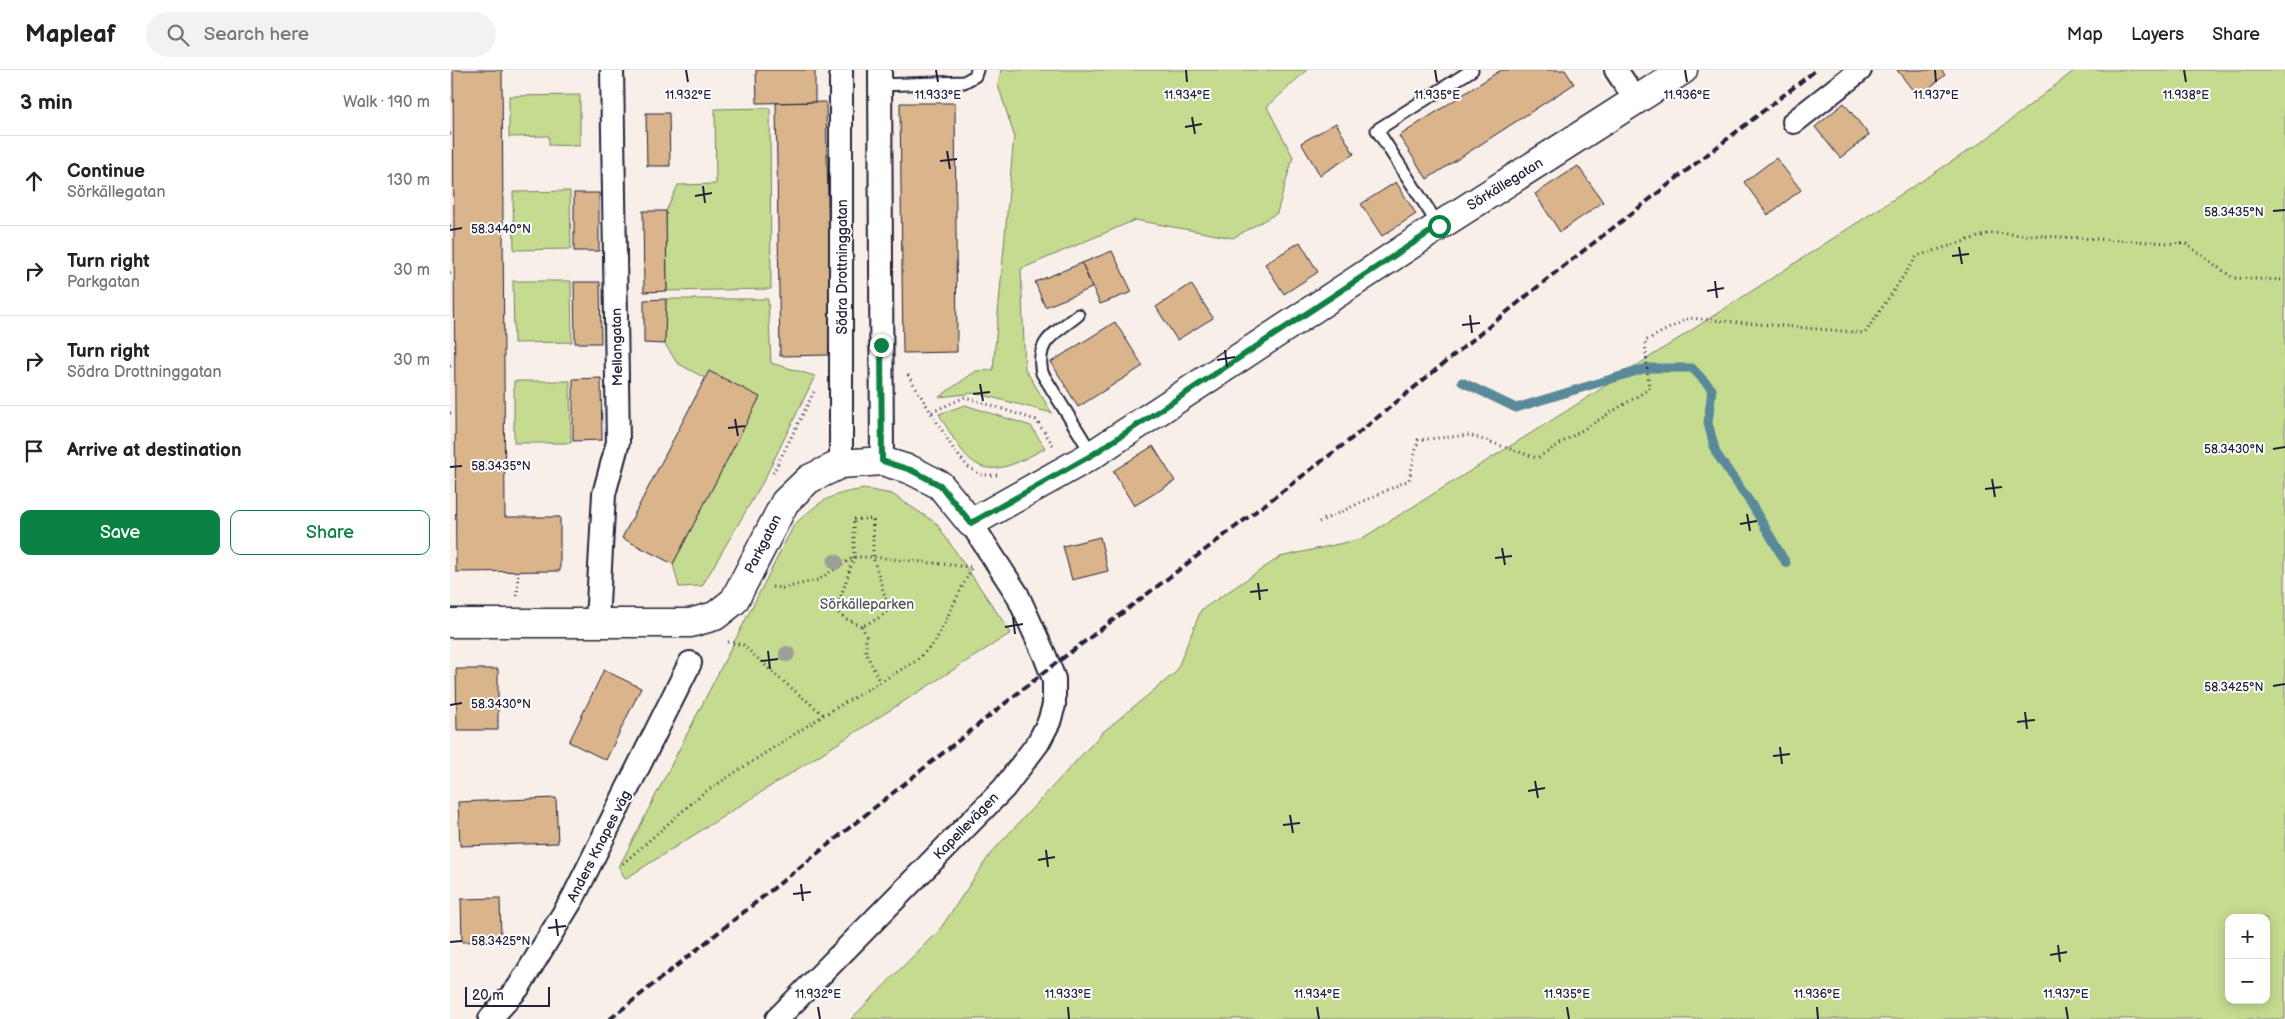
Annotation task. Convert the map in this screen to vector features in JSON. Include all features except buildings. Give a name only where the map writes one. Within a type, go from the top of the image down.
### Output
[{"type":"street","name":"Mellangatan","points":[[597,622],[604,494],[618,442],[612,70]]},
{"type":"street","name":"Södra Drottninggatan","points":[[841,70],[841,464]]},
{"type":"street","points":[[1616,70],[1636,100]]},
{"type":"street","name":"Sörkällegatan","points":[[971,523],[1087,445],[1439,226],[1683,70]]},
{"type":"street","points":[[1794,122],[1860,70]]},
{"type":"street","points":[[880,78],[882,461]]},
{"type":"street","name":"Parkgatan","points":[[450,623],[690,623],[715,616],[734,601],[785,502],[809,479],[841,464],[882,461],[911,470],[940,485],[971,523],[1017,594]]},
{"type":"street","name":"Kapellevägen","points":[[777,1019],[1004,788],[1038,743],[1054,705],[1054,679],[1017,594]]},
{"type":"street","name":"Anders Knapes väg","points":[[490,1019],[518,988],[573,898],[690,663]]},
{"type":"lane","points":[[880,78],[964,82],[975,76],[977,70]]},
{"type":"lane","points":[[1439,226],[1377,130],[1472,70]]},
{"type":"lane","points":[[1078,315],[1042,345],[1039,358],[1042,373],[1087,445]]},
{"type":"path","points":[[1319,522],[1409,480],[1418,440],[1469,435],[1537,458],[1649,389],[1645,341],[1689,318],[1865,333],[1916,256],[1991,233],[2186,244],[2233,278],[2285,280]]},
{"type":"path","points":[[450,366],[455,366]]},
{"type":"path","points":[[903,368],[954,450],[968,467],[982,475],[1004,475]]},
{"type":"path","points":[[768,481],[817,387]]},
{"type":"path","points":[[932,412],[965,397],[1036,420],[1056,450],[1087,445]]},
{"type":"path","points":[[450,413],[455,413]]},
{"type":"path","points":[[862,626],[877,619],[889,610],[873,557],[873,519],[854,519],[854,557],[836,611],[848,620],[862,626],[866,636],[866,652],[880,683]]},
{"type":"path","points":[[611,872],[702,794],[824,714],[916,661],[935,642],[972,567],[873,557],[854,557],[818,580],[782,588],[769,587]]},
{"type":"path","points":[[517,600],[518,571]]},
{"type":"path","points":[[734,642],[743,645],[779,678],[824,714]]},
{"type":"green space","points":[[1001,70],[1307,70],[1267,107],[1293,157],[1277,213],[1233,238],[1135,220],[1021,269],[1025,369],[1052,413],[975,393],[939,397],[976,371],[993,370],[1014,135],[998,85]]},
{"type":"green space","points":[[2075,70],[2285,70],[2285,1019],[851,1019],[940,929],[991,853],[1103,732],[1176,672],[1201,610],[1280,557],[1361,539],[1565,412],[1985,140]]},
{"type":"green space","points":[[580,95],[580,146],[549,145],[549,136],[509,137],[509,96]]},
{"type":"green space","points":[[770,108],[771,289],[667,291],[666,211],[678,185],[716,184],[715,109]]},
{"type":"green space","points":[[570,191],[571,249],[514,250],[513,192]]},
{"type":"green space","points":[[513,281],[571,281],[572,342],[514,343]]},
{"type":"green space","points":[[666,299],[768,299],[771,363],[815,376],[764,480],[702,586],[679,587],[673,564],[759,398],[705,378],[677,363],[665,344]]},
{"type":"green space","points":[[514,381],[570,381],[571,443],[514,443]]},
{"type":"green space","points":[[965,405],[1031,426],[1045,448],[1007,466],[993,468],[981,466],[971,460],[961,449],[939,414]]},
{"type":"green space","name":"Sörkälleparken","points":[[865,489],[892,494],[936,523],[1011,633],[625,879],[619,867],[794,525],[826,499],[843,493]]},
{"type":"waterway","points":[[1462,382],[1516,408],[1647,368],[1692,368],[1712,389],[1708,423],[1716,453],[1752,505],[1786,563]]},
{"type":"railway","points":[[610,1019],[1038,677],[1351,439],[1551,276],[1816,70]]},
{"type":"route","points":[[881,345],[882,461],[911,470],[940,485],[971,523],[1092,455],[1439,226]]}]
